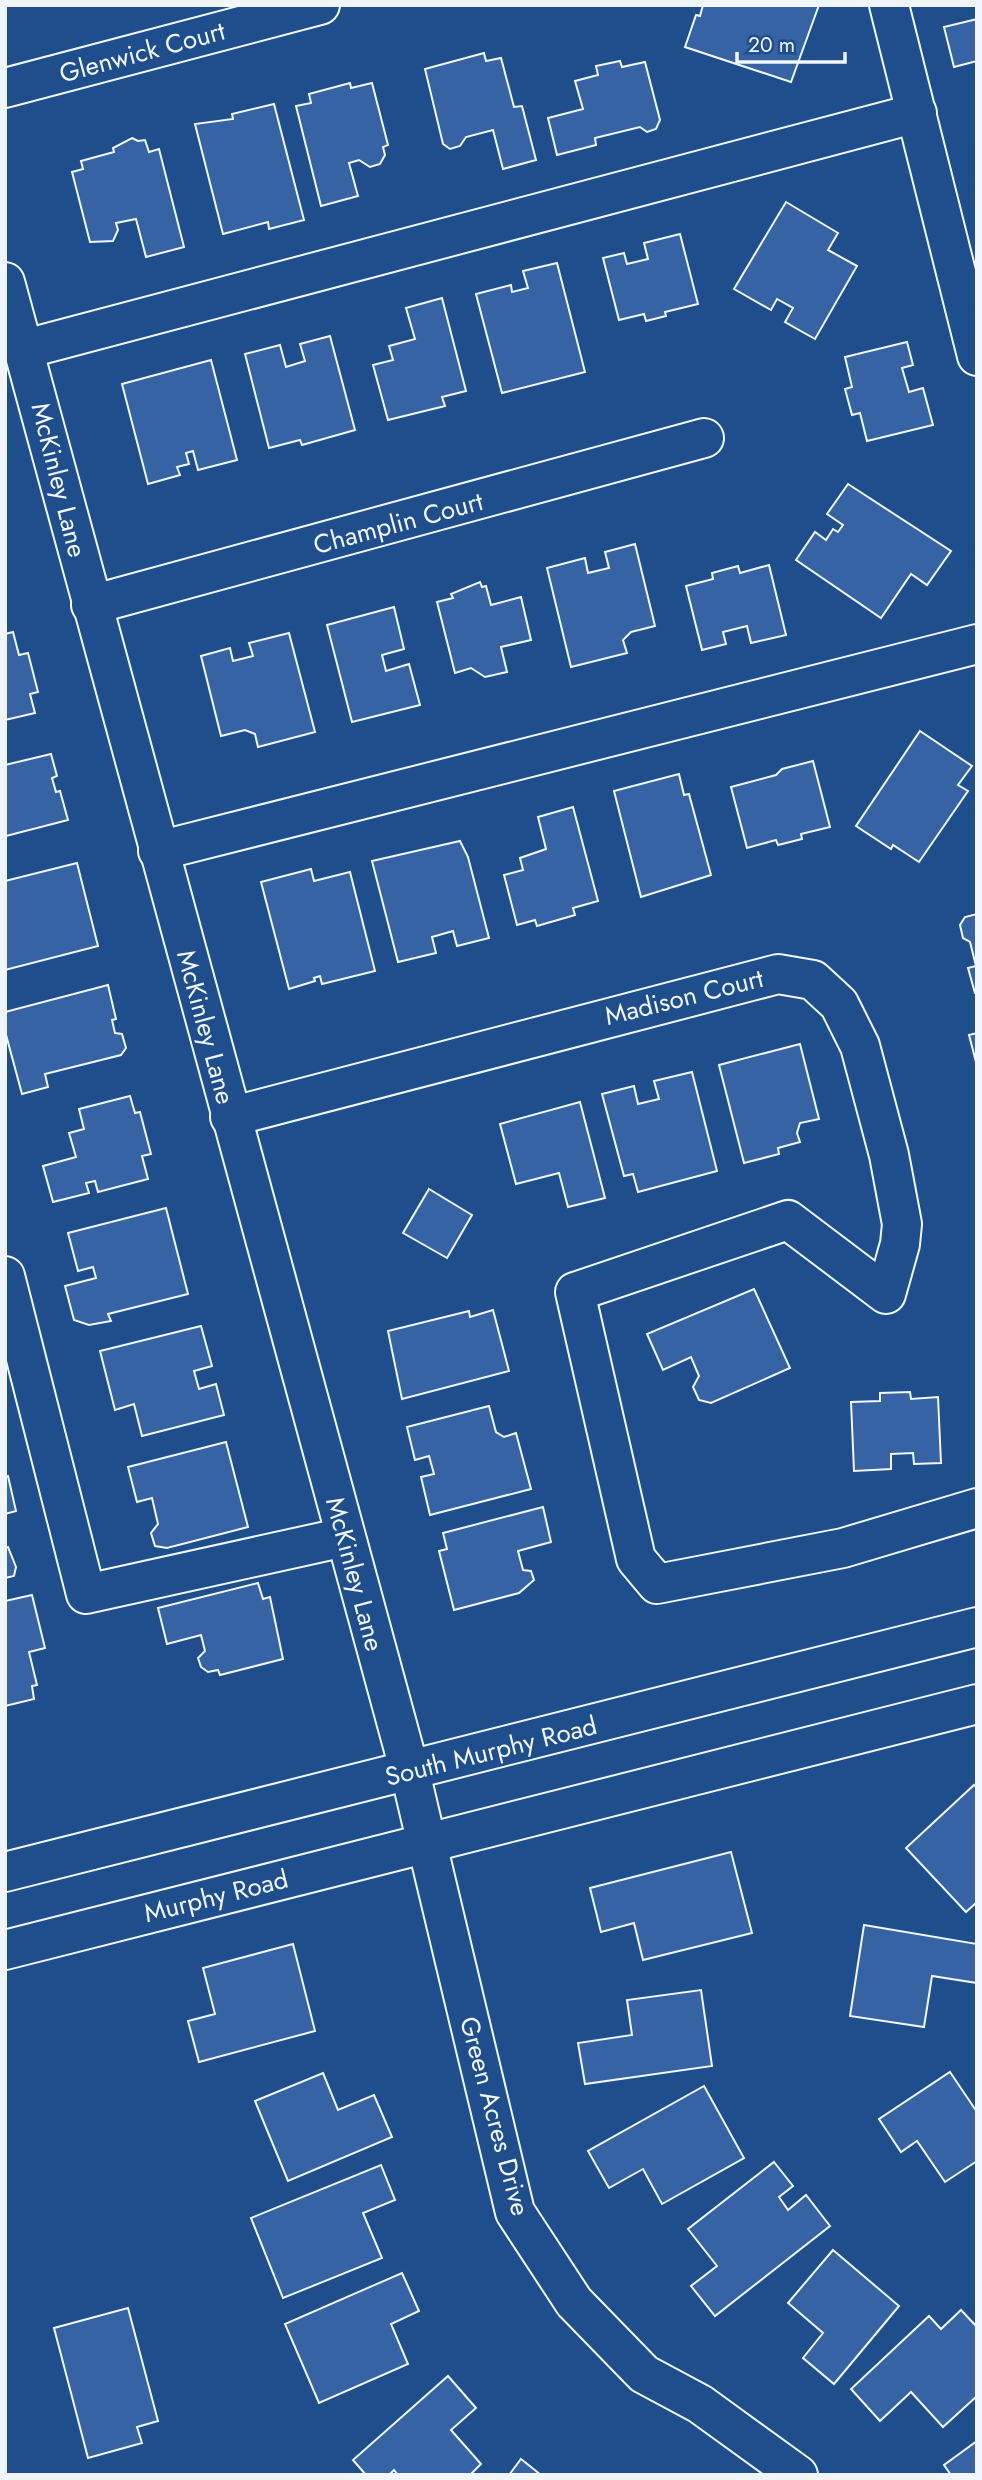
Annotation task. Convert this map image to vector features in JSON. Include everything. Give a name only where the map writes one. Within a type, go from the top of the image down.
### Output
[{"type":"street","name":"Glenwick Court","points":[[5,88],[320,5]]},
{"type":"street","points":[[889,5],[977,356]]},
{"type":"street","points":[[25,349],[916,113]]},
{"type":"street","name":"McKinley Lane","points":[[5,282],[410,1772],[427,1844]]},
{"type":"street","name":"Champlin Court","points":[[91,605],[704,438]]},
{"type":"street","points":[[158,851],[977,644]]},
{"type":"street","name":"Madison Court","points":[[230,1117],[778,974],[813,980],[839,1004],[860,1046],[889,1155],[902,1224],[900,1244],[886,1294],[788,1220],[575,1292],[636,1559],[657,1584],[844,1548],[977,1508]]},
{"type":"street","points":[[5,1276],[86,1594],[345,1537]]},
{"type":"street","name":"South Murphy Road","points":[[5,1872],[977,1627]]},
{"type":"street","points":[[427,1844],[977,1704]]},
{"type":"street","name":"Murphy Road","points":[[5,1950],[427,1844]]},
{"type":"street","name":"Green Acres Drive","points":[[427,1844],[515,2212],[574,2302],[644,2374],[700,2404],[798,2475]]},
{"type":"building","points":[[703,5],[819,5],[791,82],[685,47],[696,15],[700,16]]},
{"type":"building","points":[[977,19],[977,61],[954,67],[944,27]]},
{"type":"building","points":[[484,53],[486,61],[501,58],[514,107],[522,106],[536,160],[503,169],[493,130],[466,137],[460,146],[450,149],[443,144],[425,69]]},
{"type":"building","points":[[620,61],[622,67],[645,62],[660,120],[656,129],[647,132],[640,127],[595,138],[596,145],[557,155],[548,118],[583,109],[575,81],[598,75],[596,66]]},
{"type":"building","points":[[350,83],[351,88],[372,83],[388,145],[383,147],[385,155],[380,164],[370,167],[359,160],[349,163],[358,196],[321,206],[296,106],[311,103],[309,94]]},
{"type":"building","points":[[274,104],[304,220],[269,229],[268,222],[223,234],[195,124],[233,119],[232,114]]},
{"type":"building","points":[[132,138],[145,140],[149,152],[159,149],[184,247],[146,257],[136,219],[116,223],[118,230],[113,241],[90,242],[72,172],[83,169],[81,161],[114,152],[113,148]]},
{"type":"building","points":[[786,202],[838,233],[828,250],[857,266],[815,339],[785,322],[793,308],[777,299],[771,310],[734,289]]},
{"type":"building","points":[[680,234],[698,304],[665,312],[666,316],[646,321],[644,314],[619,320],[603,258],[624,253],[627,264],[648,259],[644,243]]},
{"type":"building","points":[[557,263],[585,372],[502,393],[476,294],[511,285],[512,292],[528,288],[523,271]]},
{"type":"building","points":[[442,298],[466,391],[442,397],[445,406],[388,420],[373,365],[393,360],[389,346],[415,339],[406,308]]},
{"type":"building","points":[[330,336],[355,430],[302,445],[300,440],[269,448],[245,354],[280,345],[286,367],[305,361],[300,344]]},
{"type":"building","points":[[907,342],[913,365],[902,368],[909,392],[923,388],[933,425],[867,441],[860,413],[852,415],[845,389],[852,387],[845,357]]},
{"type":"building","points":[[211,360],[237,460],[198,470],[193,451],[186,453],[189,464],[177,467],[180,475],[148,484],[122,384]]},
{"type":"building","points":[[848,484],[951,551],[927,585],[911,574],[881,618],[796,560],[815,532],[826,540],[833,529],[838,532],[843,525],[827,514]]},
{"type":"building","points":[[635,544],[655,626],[631,632],[623,640],[627,653],[571,667],[547,568],[585,558],[588,573],[609,568],[605,552]]},
{"type":"building","points":[[769,565],[786,635],[751,643],[747,626],[723,632],[726,644],[702,650],[686,586],[713,579],[712,573],[738,566],[740,573]]},
{"type":"building","points":[[480,582],[482,587],[486,586],[491,605],[521,597],[531,640],[501,647],[507,672],[485,677],[471,668],[455,673],[437,602],[453,598],[451,594]]},
{"type":"building","points":[[394,607],[404,649],[382,655],[386,671],[409,664],[420,705],[352,722],[327,625]]},
{"type":"building","points":[[13,632],[19,655],[28,653],[38,692],[30,694],[35,713],[5,720],[5,634]]},
{"type":"building","points":[[289,633],[315,732],[258,747],[255,734],[245,730],[221,736],[201,656],[230,648],[233,661],[253,656],[249,643]]},
{"type":"building","points":[[920,731],[972,766],[958,785],[968,791],[919,862],[893,845],[891,849],[856,826]]},
{"type":"building","points":[[51,754],[57,776],[52,778],[56,792],[60,791],[68,820],[6,836],[5,765]]},
{"type":"building","points":[[813,761],[830,827],[801,834],[802,839],[778,845],[776,840],[747,848],[731,787],[776,775],[782,769]]},
{"type":"building","points":[[679,774],[684,795],[689,794],[711,875],[641,897],[614,791]]},
{"type":"building","points":[[573,807],[598,901],[573,908],[575,915],[537,926],[535,920],[517,925],[504,875],[523,870],[520,858],[546,849],[538,817]]},
{"type":"building","points":[[460,841],[468,857],[489,938],[457,946],[453,931],[432,937],[436,953],[398,962],[372,861]]},
{"type":"building","points":[[77,863],[98,946],[5,970],[5,881]]},
{"type":"building","points":[[311,869],[314,881],[350,872],[375,971],[322,984],[320,976],[314,978],[315,981],[289,989],[261,882]]},
{"type":"building","points":[[977,914],[977,993],[975,993],[968,968],[976,966],[970,942],[963,938],[960,925],[965,917]]},
{"type":"building","points":[[108,985],[116,1019],[112,1020],[115,1033],[122,1034],[126,1048],[121,1055],[45,1074],[48,1087],[22,1094],[5,1031],[5,1012]]},
{"type":"building","points":[[977,1033],[977,1066],[969,1035]]},
{"type":"building","points":[[800,1044],[819,1119],[800,1123],[797,1133],[800,1142],[778,1148],[779,1154],[744,1163],[719,1065]]},
{"type":"building","points":[[692,1072],[717,1171],[638,1192],[633,1174],[624,1176],[602,1094],[634,1086],[638,1104],[659,1099],[654,1081]]},
{"type":"building","points":[[130,1096],[135,1113],[140,1112],[151,1154],[142,1156],[148,1179],[98,1192],[95,1181],[86,1183],[89,1193],[53,1202],[43,1166],[76,1157],[69,1133],[84,1129],[79,1109]]},
{"type":"building","points":[[580,1102],[605,1198],[568,1207],[559,1173],[516,1184],[500,1124]]},
{"type":"building","points":[[429,1189],[472,1215],[447,1258],[403,1233]]},
{"type":"building","points":[[166,1208],[188,1294],[108,1314],[111,1321],[89,1325],[74,1320],[65,1286],[96,1278],[93,1267],[78,1271],[68,1233]]},
{"type":"building","points":[[754,1289],[790,1368],[711,1403],[699,1400],[693,1387],[699,1376],[691,1357],[663,1370],[647,1334]]},
{"type":"building","points":[[493,1310],[509,1371],[402,1399],[388,1331],[469,1311],[470,1317]]},
{"type":"building","points":[[201,1326],[212,1366],[194,1371],[199,1389],[216,1384],[224,1415],[142,1436],[134,1404],[115,1410],[100,1351]]},
{"type":"building","points":[[910,1392],[911,1399],[938,1397],[941,1463],[914,1464],[913,1453],[891,1454],[891,1469],[854,1471],[851,1402],[880,1401],[880,1393]]},
{"type":"building","points":[[489,1406],[496,1432],[504,1437],[516,1433],[531,1489],[430,1515],[421,1477],[434,1474],[429,1456],[415,1460],[407,1427]]},
{"type":"building","points":[[226,1442],[248,1527],[167,1548],[155,1546],[151,1533],[158,1524],[152,1498],[137,1502],[128,1467]]},
{"type":"building","points":[[8,1476],[16,1511],[5,1514],[5,1477]]},
{"type":"building","points":[[543,1507],[551,1542],[518,1551],[523,1570],[531,1571],[534,1580],[519,1593],[454,1610],[439,1551],[447,1549],[443,1533]]},
{"type":"building","points":[[8,1547],[16,1567],[14,1576],[5,1578],[5,1548]]},
{"type":"building","points":[[258,1583],[263,1599],[270,1597],[283,1659],[220,1675],[218,1670],[208,1672],[201,1667],[198,1658],[205,1651],[201,1635],[167,1644],[158,1608]]},
{"type":"building","points":[[32,1595],[45,1648],[29,1652],[37,1685],[32,1686],[34,1699],[5,1706],[5,1601]]},
{"type":"building","points":[[974,1785],[977,1788],[977,1902],[966,1912],[906,1848]]},
{"type":"building","points":[[731,1852],[752,1933],[643,1960],[634,1923],[601,1932],[590,1888]]},
{"type":"building","points":[[864,1925],[977,1944],[977,1983],[932,1976],[924,2027],[850,2016]]},
{"type":"building","points":[[293,1944],[315,2031],[199,2062],[188,2021],[215,2014],[203,1968]]},
{"type":"building","points":[[701,1990],[712,2066],[585,2084],[578,2043],[632,2035],[627,2000]]},
{"type":"building","points":[[950,2072],[977,2112],[977,2161],[945,2182],[917,2141],[901,2152],[879,2119]]},
{"type":"building","points":[[323,2073],[338,2110],[374,2095],[392,2137],[288,2181],[255,2101]]},
{"type":"building","points":[[704,2086],[744,2158],[662,2204],[643,2169],[609,2188],[588,2151]]},
{"type":"building","points":[[774,2162],[793,2186],[779,2197],[788,2210],[806,2195],[830,2226],[715,2316],[691,2286],[717,2266],[688,2229]]},
{"type":"building","points":[[381,2165],[395,2200],[363,2213],[382,2258],[283,2298],[251,2218]]},
{"type":"building","points":[[833,2250],[899,2306],[834,2384],[803,2358],[823,2333],[788,2303]]},
{"type":"building","points":[[402,2273],[419,2311],[391,2324],[408,2364],[319,2403],[285,2324]]},
{"type":"building","points":[[128,2308],[158,2421],[137,2427],[142,2443],[88,2458],[54,2328]]},
{"type":"building","points":[[961,2310],[977,2327],[977,2396],[943,2427],[911,2392],[880,2421],[851,2389],[929,2316],[941,2329]]},
{"type":"building","points":[[448,2376],[476,2408],[451,2430],[481,2464],[470,2475],[398,2475],[394,2470],[389,2475],[366,2475],[353,2460]]},
{"type":"building","points":[[977,2441],[977,2475],[951,2475],[944,2465]]},
{"type":"building","points":[[521,2459],[541,2475],[509,2475]]}]
